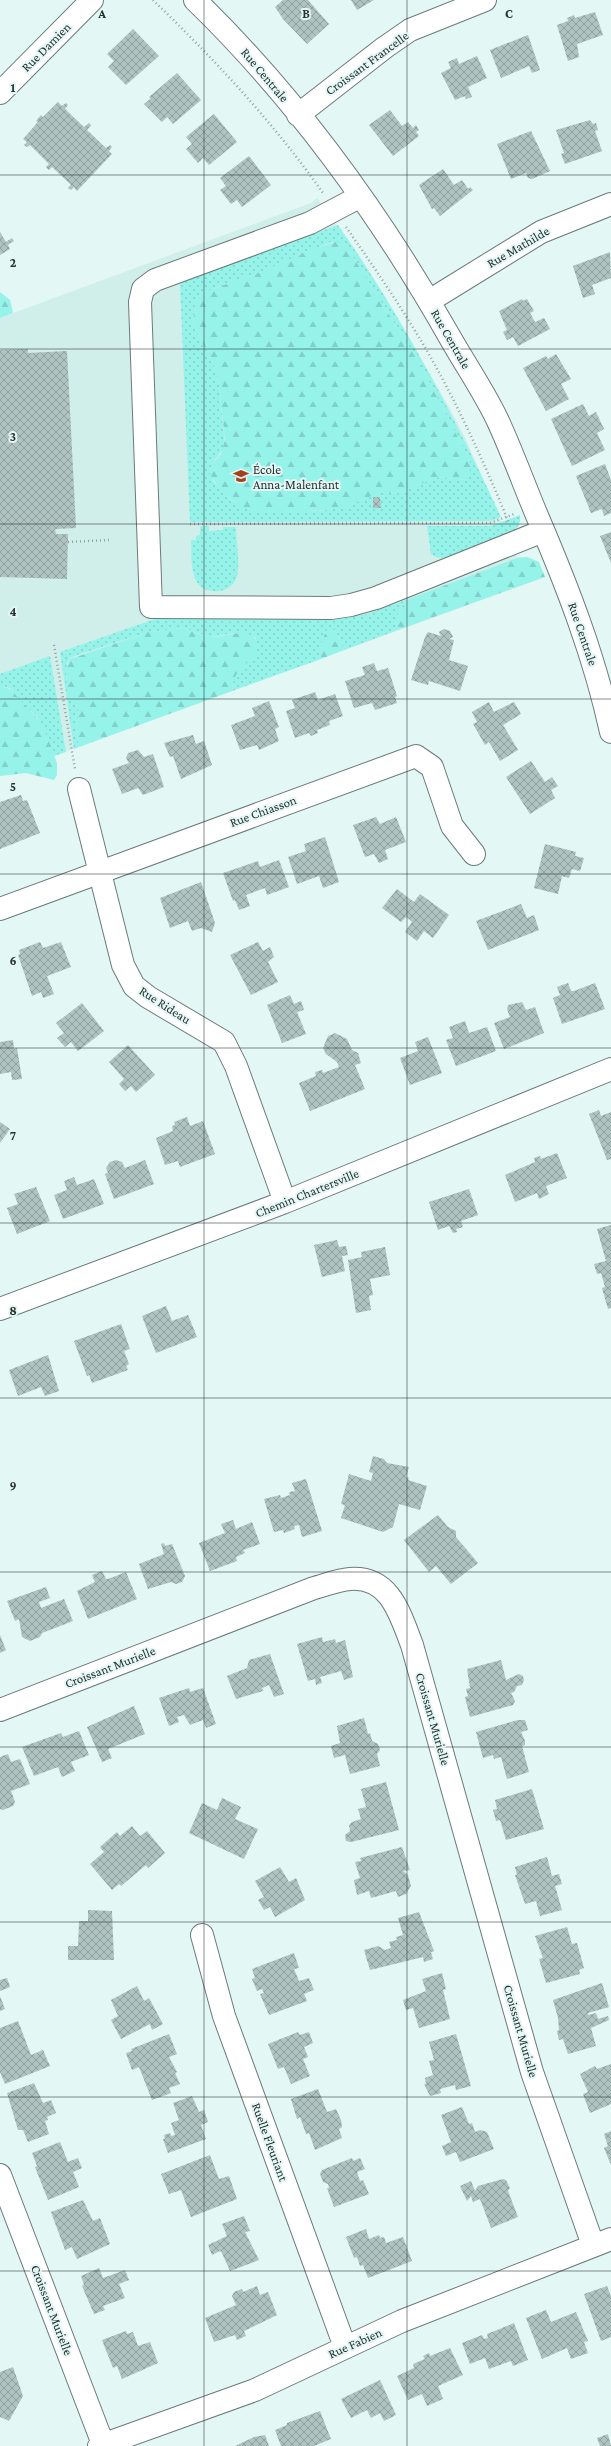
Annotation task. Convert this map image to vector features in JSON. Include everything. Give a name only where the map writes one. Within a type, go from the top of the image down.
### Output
[{"type":"street","name":"Rue Damien","points":[[0,93],[92,0]]},
{"type":"street","name":"Rue Centrale","points":[[195,0],[234,38],[298,115],[398,251],[429,301],[496,418],[570,594],[599,681],[611,732]]},
{"type":"street","name":"Croissant Francelle","points":[[298,115],[384,48],[410,30],[485,0]]},
{"type":"street","points":[[359,197],[310,223],[155,280],[143,289],[140,302],[151,607],[318,608],[351,605],[376,598],[543,531]]},
{"type":"street","name":"Rue Mathilde","points":[[429,301],[541,232],[611,204]]},
{"type":"street","name":"Rue Chiasson","points":[[0,909],[416,756],[432,767],[452,826],[474,854]]},
{"type":"street","name":"Rue Rideau","points":[[80,789],[121,958],[134,986],[148,997],[224,1042],[236,1066],[285,1202]]},
{"type":"street","name":"Chemin Chartersville","points":[[0,1309],[285,1202],[611,1069]]},
{"type":"street","name":"Croissant Murielle","points":[[0,1710],[314,1588],[350,1579],[377,1583],[396,1603],[412,1645],[532,2072],[602,2242]]},
{"type":"street","name":"Ruelle Fleuriant","points":[[202,1934],[224,2016],[345,2347]]},
{"type":"street","name":"Croissant Murielle","points":[[1,2183],[101,2445]]},
{"type":"street","name":"Rue Fabien","points":[[101,2445],[255,2390],[402,2321],[602,2242]]},
{"type":"path","points":[[153,0],[201,46],[260,111],[335,210],[391,293],[441,377],[488,472],[507,517]]},
{"type":"path","points":[[190,524],[490,524],[533,506]]},
{"type":"path","points":[[68,542],[109,540]]},
{"type":"path","points":[[54,645],[80,789]]},
{"type":"shaded area","name":"École Anna-Malenfant","points":[[317,198],[360,257],[386,298],[444,398],[464,435],[517,557],[527,557],[535,560],[545,577],[54,756],[47,737],[0,686],[0,318],[311,203]]},
{"type":"green space","points":[[338,225],[384,295],[426,367],[465,441],[501,517],[490,521],[190,522],[180,283]],"holes":[[[331,242],[345,244],[421,366],[470,461],[470,476],[465,480],[436,477],[403,492],[378,493],[346,507],[327,510],[313,511],[233,502],[213,481],[211,465],[225,446],[219,385],[213,362],[193,325],[195,305],[198,297],[204,292],[261,272]]]},
{"type":"green space","points":[[339,241],[345,244],[421,366],[470,461],[470,476],[465,480],[436,477],[403,492],[378,493],[346,507],[327,510],[270,512],[252,511],[238,506],[219,488],[210,474],[211,465],[221,454],[225,440],[219,385],[213,362],[193,325],[195,305],[198,297],[204,292],[261,272],[316,248]]},
{"type":"green space","points":[[0,292],[10,300],[13,313],[0,318]]},
{"type":"green space","points":[[520,515],[517,528],[499,539],[443,558],[436,557],[431,554],[427,526],[491,526]]},
{"type":"green space","points":[[200,526],[209,526],[209,531],[223,530],[223,527],[236,527],[238,561],[237,574],[233,584],[224,590],[209,591],[197,582],[194,574],[191,557],[191,540],[196,540],[196,536],[200,535]]},
{"type":"green space","points":[[527,557],[539,562],[545,577],[395,631],[396,618],[406,600],[517,558]]},
{"type":"green space","points":[[406,600],[398,614],[395,631],[344,650],[337,634],[325,632],[321,659],[232,691],[233,678],[236,672],[257,651],[255,637],[234,633],[210,637],[183,628],[149,632],[70,658],[67,663],[66,678],[71,699],[79,711],[76,729],[79,747],[74,749],[60,652],[155,619],[345,618],[367,614]]},
{"type":"green space","points":[[183,628],[201,635],[212,637],[237,633],[249,634],[257,642],[257,651],[236,675],[232,691],[79,747],[76,729],[79,711],[71,699],[67,683],[66,673],[70,659],[149,632]]},
{"type":"green space","points":[[327,629],[335,630],[344,650],[321,659],[320,646]]},
{"type":"green space","points":[[50,656],[66,752],[54,756],[38,717],[21,702],[10,688],[0,686],[0,674]]},
{"type":"green space","points":[[0,686],[10,689],[42,723],[57,763],[57,775],[54,780],[26,773],[0,776]]},
{"type":"building","points":[[283,0],[308,0],[329,24],[307,44],[283,19],[275,7]]},
{"type":"building","points":[[351,0],[374,0],[357,10]]},
{"type":"building","points":[[595,12],[603,35],[577,44],[579,57],[568,61],[557,25],[568,21],[567,18],[574,15],[575,18]]},
{"type":"building","points":[[133,29],[159,56],[126,85],[108,67],[114,61],[107,54]]},
{"type":"building","points":[[528,35],[540,70],[532,73],[529,66],[501,78],[490,50]]},
{"type":"building","points":[[477,56],[487,78],[468,87],[472,97],[466,99],[465,96],[455,100],[441,73],[451,68],[448,62],[457,58],[459,64]]},
{"type":"building","points":[[177,73],[201,100],[173,124],[167,117],[162,122],[144,104],[151,98],[149,97]]},
{"type":"building","points":[[58,102],[62,106],[66,103],[68,105],[65,109],[84,127],[89,123],[91,125],[87,130],[106,148],[110,145],[112,147],[109,151],[112,154],[77,191],[74,187],[71,190],[68,188],[71,185],[52,167],[49,170],[46,167],[49,164],[30,145],[27,147],[24,145],[27,142],[23,139],[38,122],[36,121],[41,115],[43,117]]},
{"type":"building","points":[[390,110],[402,126],[408,122],[413,128],[416,125],[419,130],[416,132],[419,136],[393,156],[369,125]]},
{"type":"building","points":[[214,114],[237,142],[209,165],[203,158],[198,163],[186,149],[192,144],[186,137]]},
{"type":"building","points":[[590,120],[593,124],[596,123],[598,130],[595,131],[602,151],[565,164],[561,154],[564,153],[556,130]]},
{"type":"building","points":[[531,131],[550,171],[532,179],[528,178],[526,173],[511,179],[497,144]]},
{"type":"building","points":[[249,156],[271,185],[242,207],[237,200],[231,204],[220,190],[226,186],[220,178]]},
{"type":"building","points":[[443,169],[454,185],[462,180],[468,189],[470,187],[473,190],[440,216],[434,208],[432,209],[419,185]]},
{"type":"building","points":[[0,232],[6,242],[12,238],[14,241],[8,245],[10,249],[0,255]]},
{"type":"building","points":[[610,252],[611,278],[592,285],[595,294],[583,298],[573,266]]},
{"type":"building","points":[[522,299],[523,301],[527,299],[534,311],[530,313],[535,322],[544,318],[550,329],[518,346],[513,337],[507,340],[503,332],[507,330],[499,311]]},
{"type":"building","points":[[28,349],[28,353],[67,351],[76,528],[55,529],[56,534],[68,534],[67,579],[0,577],[0,350]]},
{"type":"building","points":[[556,354],[571,379],[561,384],[569,399],[546,411],[523,368],[546,356],[548,359]]},
{"type":"building","points":[[583,404],[589,416],[596,412],[604,429],[597,433],[605,450],[572,466],[551,419]]},
{"type":"building","points":[[605,464],[611,480],[611,513],[604,516],[602,509],[591,513],[576,476]]},
{"type":"building","points":[[373,497],[380,497],[381,508],[373,508]]},
{"type":"building","points":[[611,532],[611,563],[600,536]]},
{"type":"building","points":[[444,629],[450,631],[453,637],[449,639],[454,640],[449,660],[468,666],[460,691],[429,681],[428,685],[411,680],[428,632],[441,636],[439,632]]},
{"type":"building","points":[[374,663],[377,671],[388,668],[397,696],[395,697],[397,703],[375,710],[372,703],[354,708],[345,681],[365,675],[362,667]]},
{"type":"building","points":[[315,692],[318,700],[335,694],[343,716],[329,721],[330,725],[317,730],[318,733],[311,736],[309,733],[295,738],[286,711],[295,708],[292,700]]},
{"type":"building","points":[[269,701],[279,727],[275,729],[279,741],[259,750],[257,745],[240,750],[231,725],[255,716],[252,708]]},
{"type":"building","points":[[489,702],[494,712],[514,702],[521,714],[503,725],[518,750],[500,761],[489,742],[485,745],[473,724],[477,722],[472,712]]},
{"type":"building","points":[[193,735],[196,744],[204,741],[212,765],[181,779],[173,756],[170,757],[164,743]]},
{"type":"building","points":[[138,750],[144,757],[153,754],[164,787],[143,795],[138,788],[122,794],[112,769],[129,763],[126,758],[128,753]]},
{"type":"building","points":[[531,761],[545,782],[552,777],[558,786],[551,790],[555,798],[530,814],[506,777]]},
{"type":"building","points":[[21,795],[23,801],[27,800],[40,833],[0,849],[0,802]]},
{"type":"building","points":[[376,817],[380,824],[396,817],[406,842],[385,850],[388,859],[379,863],[374,854],[365,857],[353,825]]},
{"type":"building","points":[[325,837],[339,882],[323,888],[319,876],[297,884],[288,857],[306,851],[304,844]]},
{"type":"building","points":[[545,844],[576,852],[575,856],[584,858],[580,871],[572,869],[569,878],[562,876],[558,894],[534,888]]},
{"type":"building","points":[[279,860],[289,887],[267,895],[265,888],[246,895],[250,906],[239,910],[235,900],[233,901],[223,873],[258,861],[260,867]]},
{"type":"building","points":[[201,882],[215,923],[212,932],[201,928],[192,931],[188,921],[170,928],[160,898]]},
{"type":"building","points":[[397,889],[414,902],[420,894],[449,915],[433,938],[424,931],[417,941],[405,932],[412,922],[406,917],[401,922],[382,908]]},
{"type":"building","points":[[521,904],[527,918],[534,915],[539,930],[488,950],[476,921]]},
{"type":"building","points":[[40,942],[43,948],[61,942],[71,967],[47,976],[54,994],[43,998],[41,992],[32,996],[18,955],[20,954],[19,950]]},
{"type":"building","points":[[258,942],[263,951],[270,947],[274,957],[268,962],[278,982],[251,995],[230,955]]},
{"type":"building","points":[[568,983],[571,991],[574,991],[595,983],[605,1009],[562,1024],[553,998],[560,995],[557,987]]},
{"type":"building","points":[[290,995],[294,1004],[301,1001],[304,1010],[297,1012],[306,1034],[282,1043],[267,1005]]},
{"type":"building","points":[[522,1002],[526,1010],[535,1007],[544,1033],[504,1049],[494,1023],[510,1017],[507,1009],[508,1005]]},
{"type":"building","points":[[82,1003],[104,1031],[78,1051],[71,1042],[65,1047],[57,1038],[64,1033],[56,1023]]},
{"type":"building","points":[[465,1021],[469,1033],[487,1027],[496,1051],[456,1066],[446,1040],[453,1038],[449,1027]]},
{"type":"building","points":[[335,1033],[347,1039],[352,1050],[358,1053],[361,1063],[355,1065],[365,1089],[310,1111],[299,1083],[316,1076],[315,1072],[322,1070],[323,1073],[339,1067],[337,1062],[326,1054],[323,1048],[328,1036]]},
{"type":"building","points":[[428,1037],[442,1073],[410,1085],[400,1058],[418,1051],[415,1042]]},
{"type":"building","points":[[13,1040],[14,1049],[17,1048],[22,1079],[12,1080],[11,1072],[0,1074],[0,1042]]},
{"type":"building","points":[[128,1045],[155,1075],[136,1092],[131,1086],[125,1091],[119,1084],[124,1079],[109,1062]]},
{"type":"building","points":[[599,1110],[601,1116],[611,1112],[611,1159],[607,1160],[589,1114]]},
{"type":"building","points":[[187,1117],[190,1126],[203,1121],[215,1154],[180,1167],[178,1161],[165,1165],[156,1138],[173,1131],[172,1126],[175,1125],[174,1122]]},
{"type":"building","points":[[0,1122],[10,1129],[0,1143]]},
{"type":"building","points":[[557,1153],[567,1178],[546,1186],[549,1194],[539,1199],[537,1193],[515,1202],[505,1175],[535,1162],[534,1158],[540,1156],[541,1159]]},
{"type":"building","points":[[116,1160],[122,1162],[125,1168],[145,1160],[154,1184],[114,1199],[105,1174],[108,1173],[106,1168],[110,1162]]},
{"type":"building","points":[[74,1177],[77,1185],[94,1179],[104,1204],[63,1219],[54,1195],[67,1190],[64,1181]]},
{"type":"building","points":[[36,1187],[50,1221],[17,1234],[7,1208],[18,1204],[14,1194]]},
{"type":"building","points":[[469,1189],[478,1215],[461,1221],[463,1227],[456,1229],[457,1232],[453,1233],[449,1226],[438,1230],[429,1202]]},
{"type":"building","points":[[611,1225],[611,1308],[608,1309],[602,1288],[605,1287],[601,1273],[597,1274],[594,1264],[606,1261],[597,1229]]},
{"type":"building","points":[[337,1240],[339,1247],[346,1246],[348,1255],[342,1256],[345,1271],[322,1277],[314,1245]]},
{"type":"building","points":[[385,1247],[390,1275],[370,1279],[373,1295],[369,1296],[371,1310],[356,1313],[348,1260],[362,1257],[361,1252]]},
{"type":"building","points":[[166,1306],[172,1321],[188,1315],[197,1337],[156,1353],[142,1316]]},
{"type":"building","points":[[121,1324],[130,1349],[124,1351],[129,1364],[126,1366],[128,1370],[92,1383],[89,1375],[87,1376],[74,1341]]},
{"type":"building","points":[[48,1355],[59,1391],[45,1396],[41,1387],[18,1396],[9,1370]]},
{"type":"building","points":[[373,1456],[384,1459],[387,1463],[409,1467],[406,1477],[409,1478],[408,1480],[427,1486],[420,1510],[399,1504],[393,1527],[383,1532],[341,1518],[345,1505],[341,1504],[349,1474],[371,1481],[373,1473],[369,1472]]},
{"type":"building","points":[[306,1479],[322,1531],[302,1537],[299,1525],[294,1526],[295,1529],[284,1533],[283,1530],[274,1532],[264,1499],[280,1495],[281,1498],[290,1495],[289,1492],[295,1491],[292,1483]]},
{"type":"building","points":[[438,1515],[448,1527],[456,1531],[456,1537],[478,1563],[451,1584],[436,1566],[429,1572],[404,1540]]},
{"type":"building","points":[[233,1520],[236,1529],[252,1522],[260,1544],[243,1550],[245,1553],[236,1557],[237,1561],[210,1571],[199,1543],[225,1533],[221,1524]]},
{"type":"building","points":[[164,1543],[165,1546],[172,1544],[185,1576],[182,1582],[176,1584],[171,1582],[148,1589],[139,1564],[164,1554],[161,1544]]},
{"type":"building","points":[[102,1571],[106,1579],[126,1572],[137,1599],[88,1619],[77,1591],[95,1582],[92,1575]]},
{"type":"building","points":[[46,1587],[50,1598],[39,1602],[41,1608],[64,1599],[73,1621],[42,1633],[40,1637],[30,1641],[22,1637],[19,1619],[15,1621],[7,1601]]},
{"type":"building","points":[[0,1635],[6,1650],[0,1653]]},
{"type":"building","points":[[322,1637],[323,1642],[335,1639],[336,1643],[345,1640],[353,1677],[344,1680],[341,1671],[320,1677],[322,1683],[316,1685],[315,1679],[308,1681],[297,1644]]},
{"type":"building","points":[[270,1654],[284,1694],[274,1697],[269,1685],[262,1688],[263,1691],[236,1699],[227,1676],[247,1668],[249,1660]]},
{"type":"building","points":[[501,1660],[506,1680],[519,1674],[523,1676],[524,1680],[522,1685],[517,1686],[514,1692],[511,1693],[515,1701],[513,1705],[470,1717],[465,1697],[468,1696],[466,1689],[470,1688],[467,1669]]},
{"type":"building","points":[[189,1688],[190,1692],[203,1688],[216,1724],[206,1728],[203,1720],[190,1725],[184,1715],[177,1717],[179,1722],[169,1726],[159,1698]]},
{"type":"building","points":[[134,1706],[145,1734],[108,1749],[112,1758],[102,1762],[87,1727]]},
{"type":"building","points":[[364,1718],[368,1734],[370,1733],[372,1741],[378,1744],[380,1750],[377,1754],[380,1766],[350,1774],[345,1755],[334,1758],[331,1746],[340,1743],[337,1726]]},
{"type":"building","points":[[518,1720],[525,1720],[528,1730],[521,1732],[525,1741],[525,1745],[522,1746],[529,1772],[507,1779],[501,1757],[494,1759],[493,1755],[483,1758],[476,1732]]},
{"type":"building","points":[[79,1731],[89,1755],[71,1762],[75,1771],[62,1777],[58,1767],[34,1776],[22,1747],[61,1733],[63,1737]]},
{"type":"building","points":[[8,1754],[11,1762],[20,1759],[30,1784],[11,1791],[15,1802],[13,1806],[3,1810],[0,1809],[0,1757]]},
{"type":"building","points":[[386,1782],[399,1830],[351,1842],[346,1841],[345,1835],[350,1831],[349,1825],[352,1822],[361,1819],[358,1809],[366,1807],[361,1789]]},
{"type":"building","points":[[532,1789],[544,1829],[506,1840],[500,1820],[496,1821],[493,1810],[497,1809],[495,1800]]},
{"type":"building","points":[[222,1798],[241,1807],[235,1819],[258,1829],[244,1859],[189,1833],[202,1803],[217,1810]]},
{"type":"building","points":[[132,1826],[140,1836],[147,1831],[165,1853],[148,1868],[146,1865],[121,1886],[119,1884],[112,1890],[90,1864],[104,1852],[100,1847],[117,1832],[120,1836]]},
{"type":"building","points":[[402,1847],[410,1870],[403,1871],[408,1875],[411,1886],[406,1894],[398,1897],[396,1891],[371,1898],[369,1891],[357,1895],[354,1880],[360,1878],[355,1862],[361,1861],[360,1858]]},
{"type":"building","points":[[547,1857],[552,1876],[559,1874],[562,1884],[555,1886],[562,1910],[540,1916],[536,1901],[525,1904],[515,1875],[517,1875],[515,1867]]},
{"type":"building","points":[[280,1867],[289,1882],[296,1878],[305,1900],[275,1917],[270,1907],[264,1910],[258,1900],[264,1897],[255,1881]]},
{"type":"building","points":[[88,1910],[112,1911],[114,1960],[68,1960],[68,1946],[78,1946],[79,1921],[88,1921]]},
{"type":"building","points":[[419,1912],[434,1951],[431,1952],[433,1959],[424,1962],[423,1957],[370,1970],[364,1950],[378,1946],[385,1950],[391,1948],[389,1942],[397,1940],[396,1937],[403,1935],[398,1918]]},
{"type":"building","points":[[567,1927],[572,1944],[577,1943],[584,1968],[579,1970],[580,1974],[546,1983],[539,1959],[543,1958],[535,1936]]},
{"type":"building","points":[[294,1953],[299,1968],[294,1969],[299,1981],[309,1978],[314,1990],[304,1994],[307,2001],[269,2015],[260,1994],[264,1993],[262,1989],[257,1991],[252,1979],[255,1978],[252,1969]]},
{"type":"building","points":[[442,1973],[446,1989],[443,1990],[450,2019],[419,2028],[413,2008],[406,2010],[403,2000],[426,1991],[422,1979]]},
{"type":"building","points":[[7,1978],[10,1987],[0,1991],[0,1980]]},
{"type":"building","points":[[602,1983],[609,2007],[588,2013],[588,2015],[596,2013],[598,2019],[608,2016],[609,2020],[591,2028],[596,2046],[568,2054],[563,2039],[559,2040],[557,2031],[559,2030],[558,2018],[553,2000]]},
{"type":"building","points":[[137,1986],[144,2001],[149,1998],[163,2024],[152,2030],[150,2024],[121,2039],[111,2020],[118,2016],[111,2000]]},
{"type":"building","points":[[0,1996],[5,2009],[0,2011]]},
{"type":"building","points":[[18,2021],[31,2055],[43,2050],[50,2066],[5,2084],[0,2072],[0,2028]]},
{"type":"building","points":[[298,2032],[300,2035],[309,2032],[313,2043],[304,2047],[308,2057],[303,2059],[310,2076],[291,2084],[284,2067],[278,2069],[268,2044]]},
{"type":"building","points":[[169,2034],[177,2054],[169,2057],[177,2072],[175,2073],[180,2084],[169,2088],[171,2093],[152,2100],[139,2067],[132,2070],[126,2053],[132,2051],[131,2049]]},
{"type":"building","points":[[456,2034],[471,2086],[456,2090],[455,2085],[440,2089],[441,2093],[430,2096],[424,2084],[426,2084],[425,2078],[433,2075],[429,2061],[434,2060],[429,2042]]},
{"type":"building","points":[[611,2064],[611,2104],[590,2113],[583,2094],[588,2092],[580,2074],[595,2066],[597,2069]]},
{"type":"building","points":[[34,2083],[43,2103],[51,2100],[56,2113],[47,2117],[48,2120],[45,2121],[49,2134],[28,2142],[23,2130],[18,2130],[7,2093]]},
{"type":"building","points":[[318,2089],[327,2112],[336,2109],[341,2120],[342,2127],[339,2129],[342,2138],[315,2150],[309,2133],[306,2134],[300,2117],[297,2119],[291,2099]]},
{"type":"building","points":[[192,2096],[199,2112],[204,2110],[208,2122],[201,2125],[206,2139],[168,2153],[163,2139],[165,2139],[164,2135],[170,2133],[171,2136],[175,2135],[171,2123],[179,2120],[173,2103]]},
{"type":"building","points":[[462,2107],[469,2124],[472,2123],[475,2132],[480,2130],[487,2132],[494,2149],[460,2162],[456,2152],[446,2156],[442,2146],[451,2142],[441,2115]]},
{"type":"building","points":[[611,2131],[611,2165],[604,2148],[608,2146],[604,2134]]},
{"type":"building","points":[[60,2142],[68,2162],[78,2158],[82,2168],[73,2172],[79,2187],[48,2200],[35,2167],[37,2166],[32,2153]]},
{"type":"building","points":[[210,2155],[219,2179],[229,2176],[237,2199],[191,2217],[181,2190],[169,2194],[161,2174]]},
{"type":"building","points":[[352,2158],[353,2161],[360,2158],[365,2169],[357,2172],[360,2181],[363,2180],[369,2194],[334,2207],[327,2188],[329,2188],[328,2184],[323,2182],[320,2174],[322,2170]]},
{"type":"building","points":[[503,2179],[506,2180],[510,2188],[508,2191],[518,2217],[491,2228],[480,2199],[473,2202],[471,2196],[467,2201],[460,2186],[471,2181],[475,2191],[478,2186]]},
{"type":"building","points":[[83,2200],[93,2221],[100,2218],[110,2244],[77,2259],[72,2247],[65,2250],[51,2212]]},
{"type":"building","points":[[244,2216],[250,2231],[245,2232],[259,2260],[230,2271],[222,2253],[220,2251],[212,2255],[208,2245],[227,2236],[222,2224]]},
{"type":"building","points":[[366,2229],[369,2239],[379,2235],[380,2238],[384,2237],[386,2243],[403,2237],[412,2261],[368,2278],[363,2265],[360,2266],[357,2257],[354,2258],[346,2237]]},
{"type":"building","points":[[99,2268],[103,2278],[125,2270],[129,2280],[119,2284],[125,2298],[103,2306],[105,2310],[94,2314],[82,2286],[84,2285],[81,2276]]},
{"type":"building","points":[[257,2286],[260,2295],[268,2292],[277,2315],[244,2331],[246,2336],[237,2340],[235,2335],[214,2342],[205,2318],[236,2305],[232,2296],[234,2292],[242,2289],[243,2292]]},
{"type":"building","points":[[607,2286],[611,2296],[611,2337],[601,2341],[584,2294]]},
{"type":"building","points":[[546,2310],[551,2322],[576,2312],[588,2341],[584,2342],[588,2353],[571,2359],[567,2348],[542,2359],[526,2318]]},
{"type":"building","points":[[514,2323],[528,2360],[513,2366],[511,2361],[489,2369],[485,2358],[470,2364],[462,2343],[482,2335],[484,2339],[488,2338],[487,2334]]},
{"type":"building","points":[[126,2331],[127,2334],[133,2332],[138,2346],[150,2342],[158,2363],[122,2379],[117,2366],[113,2368],[102,2340]]},
{"type":"building","points":[[450,2348],[463,2375],[438,2386],[443,2399],[427,2406],[422,2394],[408,2400],[397,2376],[414,2368],[413,2364],[425,2359],[423,2356],[429,2353],[430,2356]]},
{"type":"building","points":[[13,2367],[23,2396],[9,2421],[0,2417],[0,2372]]},
{"type":"building","points":[[380,2380],[396,2415],[384,2421],[380,2413],[371,2418],[367,2410],[351,2418],[341,2399]]},
{"type":"building","points":[[320,2411],[331,2439],[314,2446],[281,2446],[275,2430],[287,2425],[287,2423]]},
{"type":"building","points":[[608,2434],[611,2446],[600,2446],[597,2438]]},
{"type":"building","points":[[265,2435],[269,2446],[235,2446],[254,2437]]},
{"type":"place","name":"École Anna-Malenfant","points":[[241,476]]}]
